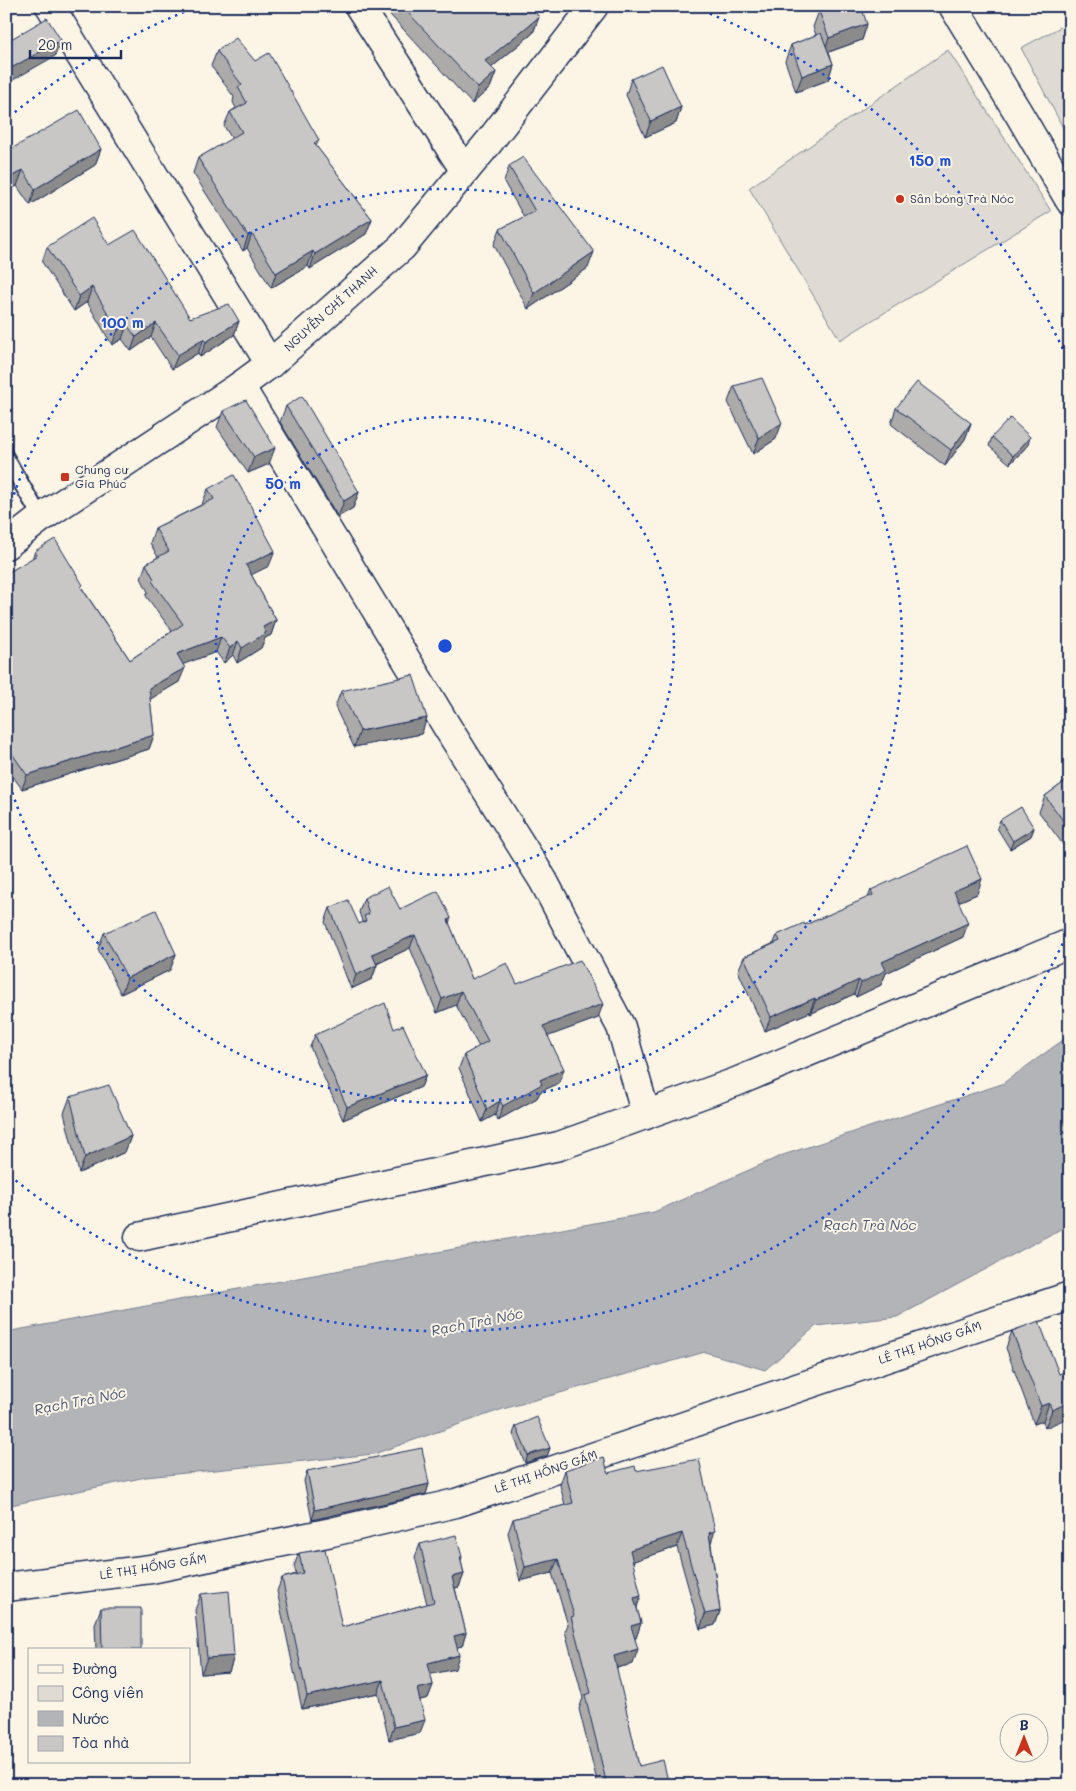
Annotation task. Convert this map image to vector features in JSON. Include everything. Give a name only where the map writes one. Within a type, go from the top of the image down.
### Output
[{"type":"street","points":[[50,6],[270,364]]},
{"type":"street","points":[[359,6],[465,171]]},
{"type":"street","name":"NGUYỄN CHÍ THANH","points":[[6,545],[41,518],[240,386],[270,364],[402,247],[465,171],[594,6]]},
{"type":"street","points":[[953,6],[1020,114],[1070,201]]},
{"type":"street","points":[[240,386],[448,730],[543,880],[622,1027],[646,1115]]},
{"type":"street","points":[[139,1237],[559,1146],[736,1082],[1070,943]]},
{"type":"street","name":"LÊ THỊ HỒNG GẤM","points":[[6,1587],[151,1570],[332,1532],[456,1503],[1070,1296]]},
{"type":"lane","points":[[6,457],[41,518]]},
{"type":"green space","points":[[1070,22],[1070,141],[1021,48]]},
{"type":"green space","name":"Sân bóng Trà Nóc","points":[[948,50],[1051,211],[840,340],[749,188]]},
{"type":"water","name":"Rạch Trà Nóc","points":[[1070,1035],[1070,1224],[897,1317],[816,1326],[765,1370],[705,1352],[503,1409],[374,1454],[146,1477],[6,1506],[6,1332],[654,1212],[783,1155],[1002,1084]]},
{"type":"building","points":[[402,6],[530,6],[539,17],[485,61],[496,72],[478,88]]},
{"type":"building","points":[[833,6],[861,6],[867,24],[829,38],[819,11]]},
{"type":"building","points":[[47,18],[61,40],[6,71],[6,42]]},
{"type":"building","points":[[821,33],[833,64],[802,76],[791,45]]},
{"type":"building","points":[[236,38],[255,61],[269,53],[319,140],[314,143],[372,219],[315,254],[313,251],[276,273],[252,234],[248,236],[198,158],[242,132],[230,112],[247,103],[238,87],[242,85],[217,51]]},
{"type":"building","points":[[662,65],[681,107],[651,121],[631,79]]},
{"type":"building","points":[[79,110],[101,149],[35,189],[23,170],[6,180],[6,152]]},
{"type":"building","points":[[523,157],[594,252],[534,293],[500,229],[535,211],[509,166]]},
{"type":"building","points":[[92,218],[109,245],[135,230],[190,318],[229,304],[239,321],[206,342],[204,339],[178,355],[156,323],[136,337],[127,325],[118,330],[92,287],[79,296],[47,247]]},
{"type":"building","points":[[762,378],[782,423],[759,438],[734,386]]},
{"type":"building","points":[[917,382],[971,423],[951,450],[896,408]]},
{"type":"building","points":[[302,396],[359,492],[344,501],[286,406]]},
{"type":"building","points":[[246,400],[275,448],[254,457],[223,411]]},
{"type":"building","points":[[1010,418],[1030,437],[1013,456],[992,437]]},
{"type":"building","points":[[234,475],[275,551],[246,565],[276,620],[263,627],[266,633],[242,648],[238,641],[230,648],[221,637],[177,654],[185,668],[149,688],[154,735],[27,775],[6,745],[6,633],[11,630],[6,622],[6,574],[37,555],[35,551],[55,539],[83,585],[81,587],[130,660],[183,624],[152,581],[154,579],[146,564],[169,551],[155,528],[214,499],[208,489]]},
{"type":"building","points":[[413,675],[427,718],[360,731],[341,691]]},
{"type":"building","points":[[1070,778],[1070,830],[1045,796]]},
{"type":"building","points":[[1021,807],[1034,828],[1013,841],[1000,820]]},
{"type":"building","points":[[967,846],[982,879],[954,891],[968,923],[882,962],[886,970],[861,983],[859,980],[816,1000],[815,998],[771,1017],[744,957],[780,941],[777,935],[804,923],[805,925],[873,895],[871,890]]},
{"type":"building","points":[[388,886],[400,909],[438,891],[451,918],[448,920],[472,979],[507,963],[517,984],[580,960],[603,1004],[543,1026],[564,1069],[540,1080],[542,1084],[503,1106],[500,1101],[487,1109],[464,1055],[488,1041],[461,991],[442,999],[415,935],[372,954],[377,965],[356,975],[330,908],[348,900],[359,924],[366,921],[364,916],[369,914],[364,898]]},
{"type":"building","points":[[156,910],[176,954],[127,978],[104,933]]},
{"type":"building","points":[[385,1003],[394,1029],[403,1025],[426,1075],[347,1107],[315,1035]]},
{"type":"building","points":[[109,1085],[131,1136],[85,1157],[70,1097]]},
{"type":"building","points":[[1039,1321],[1059,1374],[1070,1370],[1070,1402],[1052,1410],[1049,1403],[1041,1406],[1012,1331]]},
{"type":"building","points":[[537,1417],[550,1448],[528,1455],[516,1426]]},
{"type":"building","points":[[422,1448],[429,1484],[315,1510],[307,1471]]},
{"type":"building","points":[[604,1457],[608,1473],[635,1466],[636,1471],[699,1459],[715,1531],[709,1533],[720,1611],[705,1614],[682,1533],[630,1550],[641,1596],[634,1598],[641,1623],[631,1626],[638,1649],[614,1656],[639,1766],[663,1760],[668,1781],[673,1780],[674,1785],[607,1785],[585,1695],[591,1693],[571,1617],[574,1616],[558,1559],[525,1567],[513,1519],[573,1503],[565,1470]]},
{"type":"building","points":[[456,1535],[464,1574],[452,1577],[466,1633],[454,1636],[459,1655],[428,1663],[433,1685],[417,1689],[425,1720],[394,1727],[383,1680],[307,1696],[282,1578],[303,1573],[299,1553],[325,1549],[342,1627],[434,1602],[420,1544]]},
{"type":"building","points":[[229,1591],[234,1656],[207,1658],[201,1594]]},
{"type":"building","points":[[101,1608],[141,1608],[141,1648],[102,1648]]},
{"type":"place","name":"Sân bóng Trà Nóc","points":[[900,199]]},
{"type":"place","name":"Chung cư Gia Phúc","points":[[65,477]]}]
